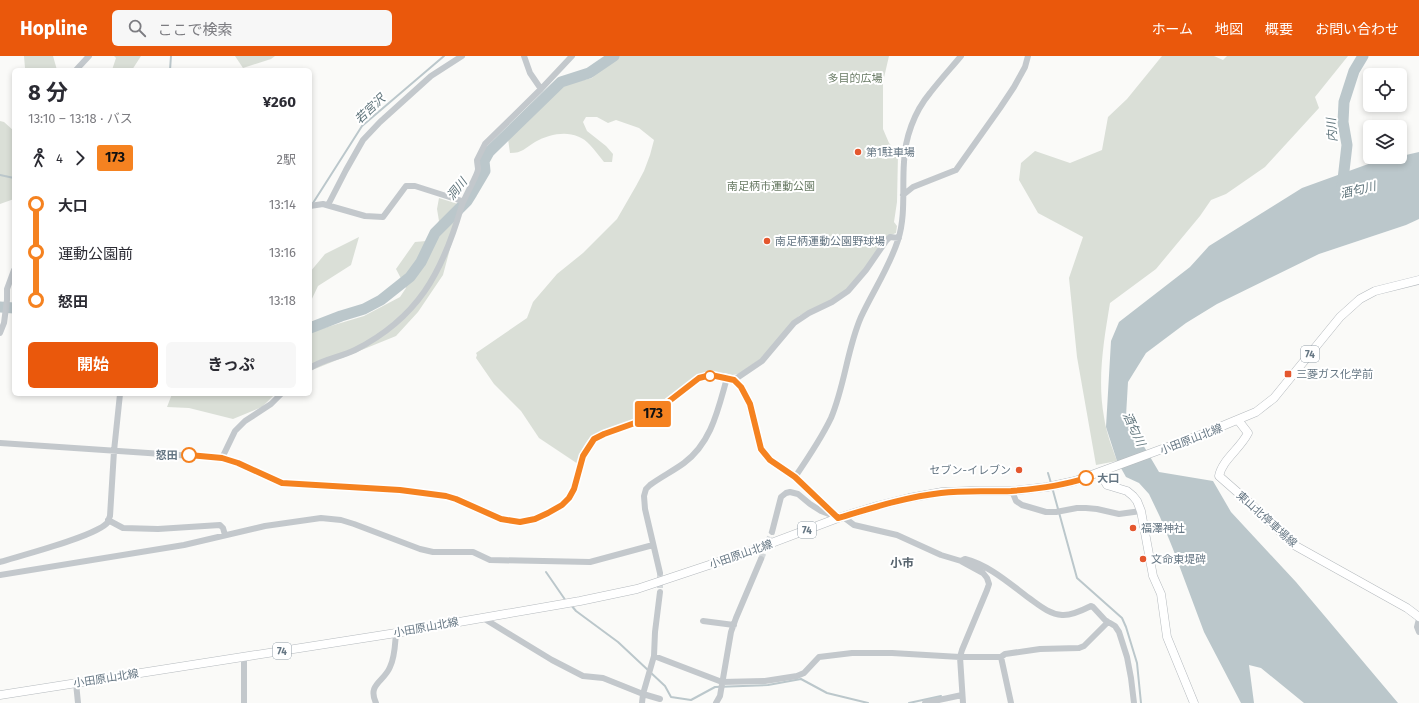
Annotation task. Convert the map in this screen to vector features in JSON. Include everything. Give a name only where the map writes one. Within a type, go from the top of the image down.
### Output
[{"type":"main road","name":"小田原山北線","points":[[0,695],[244,657],[568,603],[650,585],[745,553],[840,517],[896,501],[936,494],[971,491],[1012,491],[1075,481],[1112,469],[1256,412],[1274,398],[1340,317],[1360,299],[1374,291],[1419,280]]},
{"type":"main road","name":"東山北停車場線","points":[[1238,420],[1248,433],[1244,442],[1222,467],[1219,476],[1294,545],[1407,608],[1419,618]]},
{"type":"main road","points":[[1100,473],[1107,485],[1127,492],[1137,501],[1141,511],[1153,576],[1161,594],[1167,637],[1194,703]]},
{"type":"street","points":[[78,68],[89,56]]},
{"type":"street","points":[[328,205],[346,170],[364,140],[380,122],[431,76],[462,56]]},
{"type":"street","points":[[524,56],[530,73],[541,89]]},
{"type":"street","points":[[312,367],[354,350],[376,338],[398,322],[417,302],[429,285],[445,256],[462,201],[479,170],[476,160],[485,144],[572,56]]},
{"type":"street","points":[[795,477],[817,445],[831,417],[844,377],[850,346],[861,317],[889,264],[898,238],[904,211],[904,151],[915,118],[929,94],[961,56]]},
{"type":"street","points":[[903,195],[913,187],[956,170],[1018,80],[1028,56]]},
{"type":"street","points":[[312,206],[323,204],[365,216],[383,217],[406,186],[415,186],[462,201]]},
{"type":"street","points":[[660,573],[645,509],[644,496],[646,489],[685,462],[698,450],[708,435],[714,422],[730,379],[762,361],[794,323],[809,313],[832,302],[848,291],[866,270],[886,241],[890,237],[898,238]]},
{"type":"street","points":[[0,333],[4,323],[7,289],[12,275]]},
{"type":"street","points":[[0,443],[222,458],[238,463],[282,483],[400,490],[432,494],[456,499],[501,519],[520,522],[535,519],[548,513],[562,505],[569,498],[574,489],[583,456],[594,439],[646,419],[699,378],[711,375],[730,379],[741,387],[750,404],[761,449],[770,460],[795,477],[840,517],[854,525],[897,535],[941,555],[961,561],[983,573],[987,578],[989,584],[960,657],[963,703]]},
{"type":"street","points":[[0,562],[62,544],[95,531],[108,522],[120,396]]},
{"type":"street","points":[[222,458],[235,431],[245,421],[271,404],[279,396]]},
{"type":"street","points":[[1012,491],[1016,501],[1022,505],[1046,512],[1056,512],[1077,508],[1098,509],[1119,514],[1141,511]]},
{"type":"street","points":[[772,532],[781,497],[790,492],[798,494],[821,511],[840,517]]},
{"type":"street","points":[[0,575],[184,545],[265,526],[321,518],[341,520],[354,524],[420,549],[433,552],[473,552],[490,560],[590,562],[653,545]]},
{"type":"street","points":[[108,520],[123,528],[158,529],[220,525],[223,528],[225,535]]},
{"type":"street","points":[[0,557],[16,557]]},
{"type":"street","points":[[716,703],[720,696],[734,625],[761,559]]},
{"type":"street","points":[[961,561],[965,559],[970,560],[991,571],[1050,612],[1061,616],[1091,606],[1108,622],[1115,626],[1119,632],[1132,678],[1134,703]]},
{"type":"street","points":[[642,703],[643,694],[654,656],[655,632],[660,592]]},
{"type":"street","points":[[483,618],[552,660],[583,676],[603,678],[660,699]]},
{"type":"street","points":[[1419,618],[1417,626],[1419,632]]},
{"type":"street","points":[[703,621],[734,625]]},
{"type":"street","points":[[654,656],[722,682],[765,681],[796,676],[804,673],[819,657],[846,654],[892,653],[960,657],[1001,657],[1005,654],[1040,649],[1079,648],[1084,646],[1108,622]]},
{"type":"street","points":[[376,703],[374,698],[375,686],[390,668],[396,632]]},
{"type":"street","points":[[244,657],[244,703]]},
{"type":"street","points":[[1001,657],[1011,703]]},
{"type":"street","points":[[76,683],[78,703]]},
{"type":"street","points":[[925,703],[962,695]]},
{"type":"green space","points":[[24,56],[53,56],[56,68],[25,68]]},
{"type":"green space","points":[[114,56],[141,56],[133,68],[113,68],[116,58]]},
{"type":"green space","points":[[235,56],[275,56],[271,59],[243,68]]},
{"type":"green space","name":"南足柄市運動公園","points":[[608,56],[889,56],[883,82],[883,129],[889,143],[898,154],[897,202],[894,222],[897,226],[896,233],[891,235],[857,280],[839,296],[799,316],[766,355],[739,374],[732,375],[725,373],[708,373],[697,375],[652,412],[640,419],[593,435],[583,448],[578,464],[539,438],[521,411],[494,384],[476,358],[476,353],[527,318],[533,302],[557,274],[583,253],[617,219],[644,171],[654,140],[639,128],[616,120],[608,123],[597,117],[586,117],[583,122],[587,131],[606,146],[613,154],[612,162],[604,162],[592,147],[584,140],[571,134],[557,134],[549,136],[535,142],[524,150],[510,153],[508,139],[563,85],[592,78]]},
{"type":"green space","points":[[1162,56],[1214,56],[1223,60],[1227,56],[1348,56],[1315,97],[1319,108],[1265,167],[1226,194],[1211,200],[1200,216],[1156,269],[1110,303],[1102,360],[1101,388],[1105,423],[1117,461],[1096,465],[1077,357],[1069,278],[1083,237],[1038,213],[1019,180],[1021,163],[1035,151],[1070,163],[1102,150],[1108,117],[1127,99]]},
{"type":"green space","points":[[0,121],[4,122],[12,129],[12,200],[0,204]]},
{"type":"green space","points":[[439,198],[458,204],[451,245],[443,275],[418,312],[396,336],[312,370],[312,330],[364,316],[400,297],[406,288],[396,269],[415,242],[426,241],[439,221],[437,209]]},
{"type":"green space","points":[[359,237],[351,265],[318,286],[312,299],[312,270],[325,254]]},
{"type":"green space","points":[[171,396],[273,396],[262,407],[233,419],[189,408],[167,407]]},
{"type":"water","name":"酒匂川","points":[[1419,152],[1419,219],[1406,225],[1319,254],[1217,304],[1186,323],[1146,353],[1128,382],[1126,416],[1159,472],[1213,481],[1231,512],[1296,582],[1398,703],[1304,703],[1261,668],[1249,665],[1254,703],[1241,703],[1204,632],[1173,549],[1149,494],[1139,483],[1126,477],[1117,461],[1106,427],[1111,341],[1119,322],[1190,267],[1209,246],[1302,188],[1368,164],[1407,164],[1407,155]]},
{"type":"waterway","points":[[170,68],[171,56]]},
{"type":"waterway","name":"若宮沢","points":[[313,203],[362,126],[444,56]]},
{"type":"waterway","name":"洞川","points":[[312,327],[364,309],[381,300],[410,277],[421,262],[435,233],[467,201],[485,171],[484,161],[489,152],[561,82],[589,73],[614,56]]},
{"type":"waterway","name":"内川","points":[[1342,188],[1347,145],[1343,122],[1344,102],[1354,71],[1363,56]]},
{"type":"waterway","points":[[0,175],[12,178]]},
{"type":"waterway","name":"洞川","points":[[0,307],[12,308]]},
{"type":"waterway","points":[[1048,473],[1051,483]]},
{"type":"waterway","points":[[1052,487],[1077,578],[1122,618],[1126,627],[1137,663],[1141,703]]},
{"type":"waterway","points":[[546,572],[566,601]]},
{"type":"waterway","points":[[571,605],[576,611],[618,642],[665,686],[671,697],[691,700],[715,687],[768,685],[801,679],[827,693],[868,703]]},
{"type":"waterway","points":[[909,703],[941,696]]},
{"type":"tunnel","points":[[761,559],[772,532]]},
{"type":"tunnel","points":[[660,573],[660,592]]},
{"type":"bus line","name":"173","points":[[189,455],[222,458],[238,463],[274,481],[282,483],[400,490],[446,496],[501,519],[520,522],[535,519],[548,513],[562,505],[569,498],[574,489],[583,456],[594,439],[646,419],[688,385],[699,378],[711,375],[734,380],[741,387],[750,404],[761,449],[770,460],[795,477],[838,518],[909,498],[942,492],[1012,491],[1047,487],[1086,478]]},
{"type":"place","name":"第1駐車場","points":[[858,152]]},
{"type":"place","name":"南足柄運動公園野球場","points":[[767,241]]},
{"type":"place","name":"三菱ガス化学前","points":[[1288,374]]},
{"type":"place","name":"怒田","points":[[189,455]]},
{"type":"place","name":"セブン-イレブン","points":[[1019,470]]},
{"type":"place","name":"大口","points":[[1086,478]]},
{"type":"place","name":"福澤神社","points":[[1133,528]]},
{"type":"place","name":"文命東堤碑","points":[[1143,559]]},
{"type":"district","name":"小市","points":[[902,563]]},
{"type":"park label","name":"多目的広場","points":[[855,78]]}]
